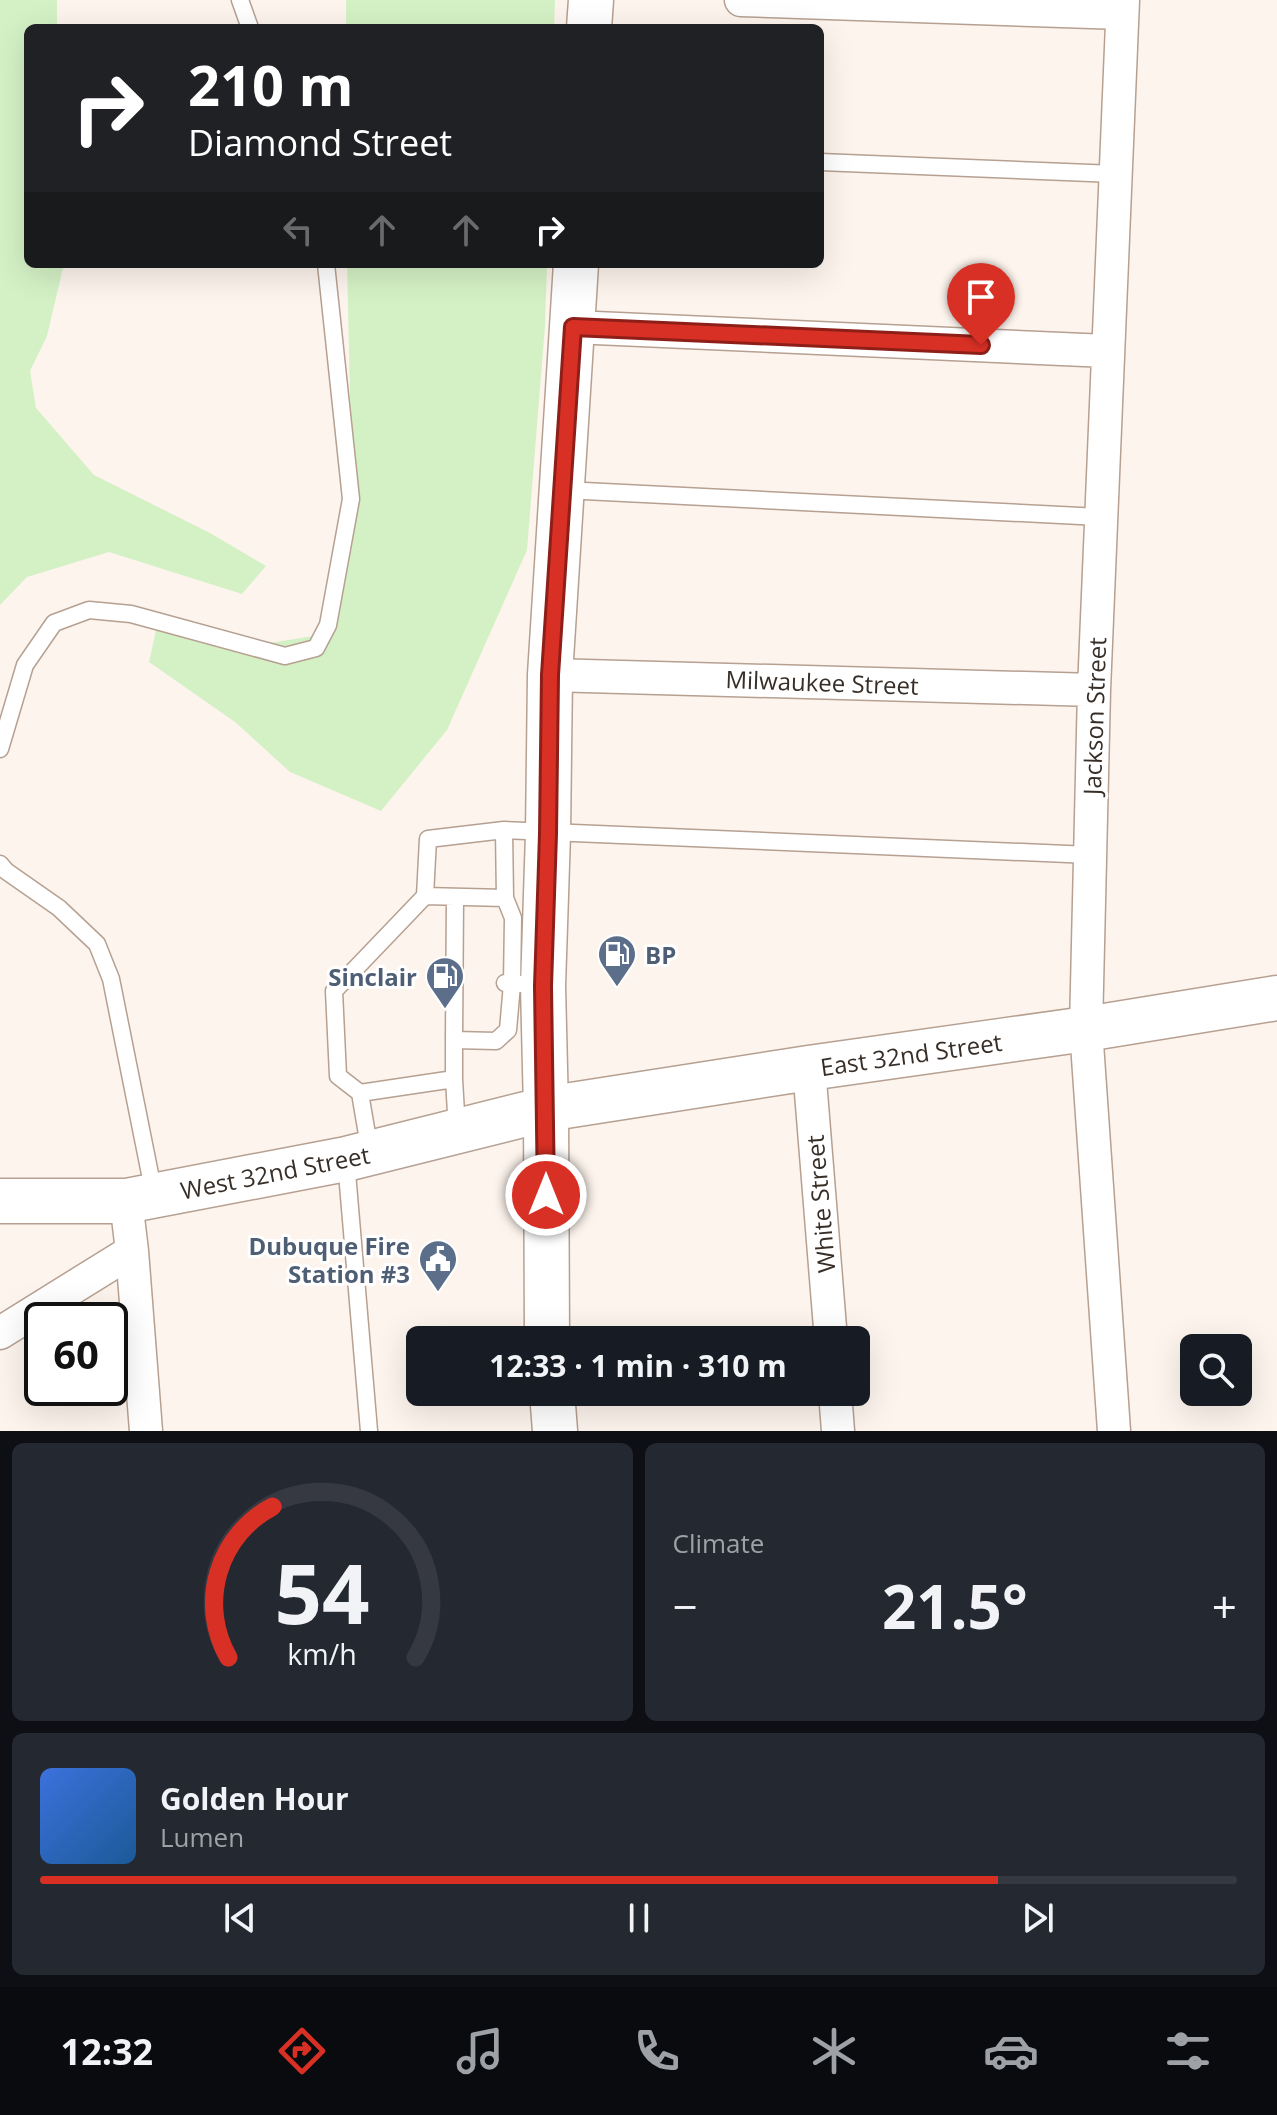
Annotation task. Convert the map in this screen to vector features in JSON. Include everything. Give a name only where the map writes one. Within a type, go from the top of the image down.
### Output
[{"type":"street","points":[[589,24],[591,0]]},
{"type":"street","points":[[741,0],[1122,7]]},
{"type":"street","name":"Jackson Street","points":[[1114,1431],[1086,1029],[1100,517],[1122,7]]},
{"type":"street","points":[[547,1326],[546,1109],[520,984],[520,928],[548,834],[550,675],[576,268]]},
{"type":"street","points":[[573,327],[1107,351]]},
{"type":"street","name":"Milwaukee Street","points":[[550,675],[1094,690]]},
{"type":"street","name":"East 32nd Street","points":[[546,1109],[1277,998]]},
{"type":"street","name":"White Street","points":[[809,1068],[830,1326]]},
{"type":"street","name":"West 32nd Street","points":[[0,1201],[140,1199],[358,1156],[546,1109]]},
{"type":"street","points":[[140,1199],[132,1251],[146,1431]]},
{"type":"street","points":[[0,1333],[132,1251]]},
{"type":"street","points":[[553,1406],[555,1431]]},
{"type":"street","points":[[836,1406],[838,1431]]},
{"type":"lane","points":[[240,0],[249,24]]},
{"type":"lane","points":[[824,162],[1115,174]]},
{"type":"lane","points":[[0,749],[25,665],[54,623],[89,610],[131,614],[285,656],[316,648],[328,625],[351,499],[326,268]]},
{"type":"lane","points":[[562,490],[1100,517]]},
{"type":"lane","points":[[504,830],[505,898],[520,928]]},
{"type":"lane","points":[[454,1079],[360,1093],[338,1076],[334,991],[425,896],[428,839],[504,830],[1090,855]]},
{"type":"lane","points":[[0,864],[59,908],[97,944],[111,979],[140,1199]]},
{"type":"lane","points":[[425,896],[505,898]]},
{"type":"lane","points":[[455,897],[462,936],[454,1040],[458,1131]]},
{"type":"lane","points":[[454,1040],[496,1041],[508,1030],[520,984]]},
{"type":"lane","points":[[360,1093],[358,1156],[369,1431]]},
{"type":"green space","points":[[0,0],[57,0],[57,24],[24,24],[24,268],[63,268],[47,336],[30,371],[36,408],[94,475],[210,533],[266,566],[242,594],[109,552],[27,577],[0,605]]},
{"type":"green space","points":[[346,0],[555,0],[554,24],[346,24]]},
{"type":"green space","points":[[347,268],[547,268],[527,550],[447,730],[381,811],[290,772],[235,722],[149,662],[160,612],[263,644],[326,634],[353,527]]},
{"type":"place","name":"BP","points":[[617,988]]},
{"type":"place","name":"Sinclair","points":[[445,1010]]},
{"type":"place","name":"Dubuque Fire Station #3","points":[[438,1293]]},
{"type":"route","points":[[546,1195],[543,986],[550,675],[573,327],[981,345]]}]
